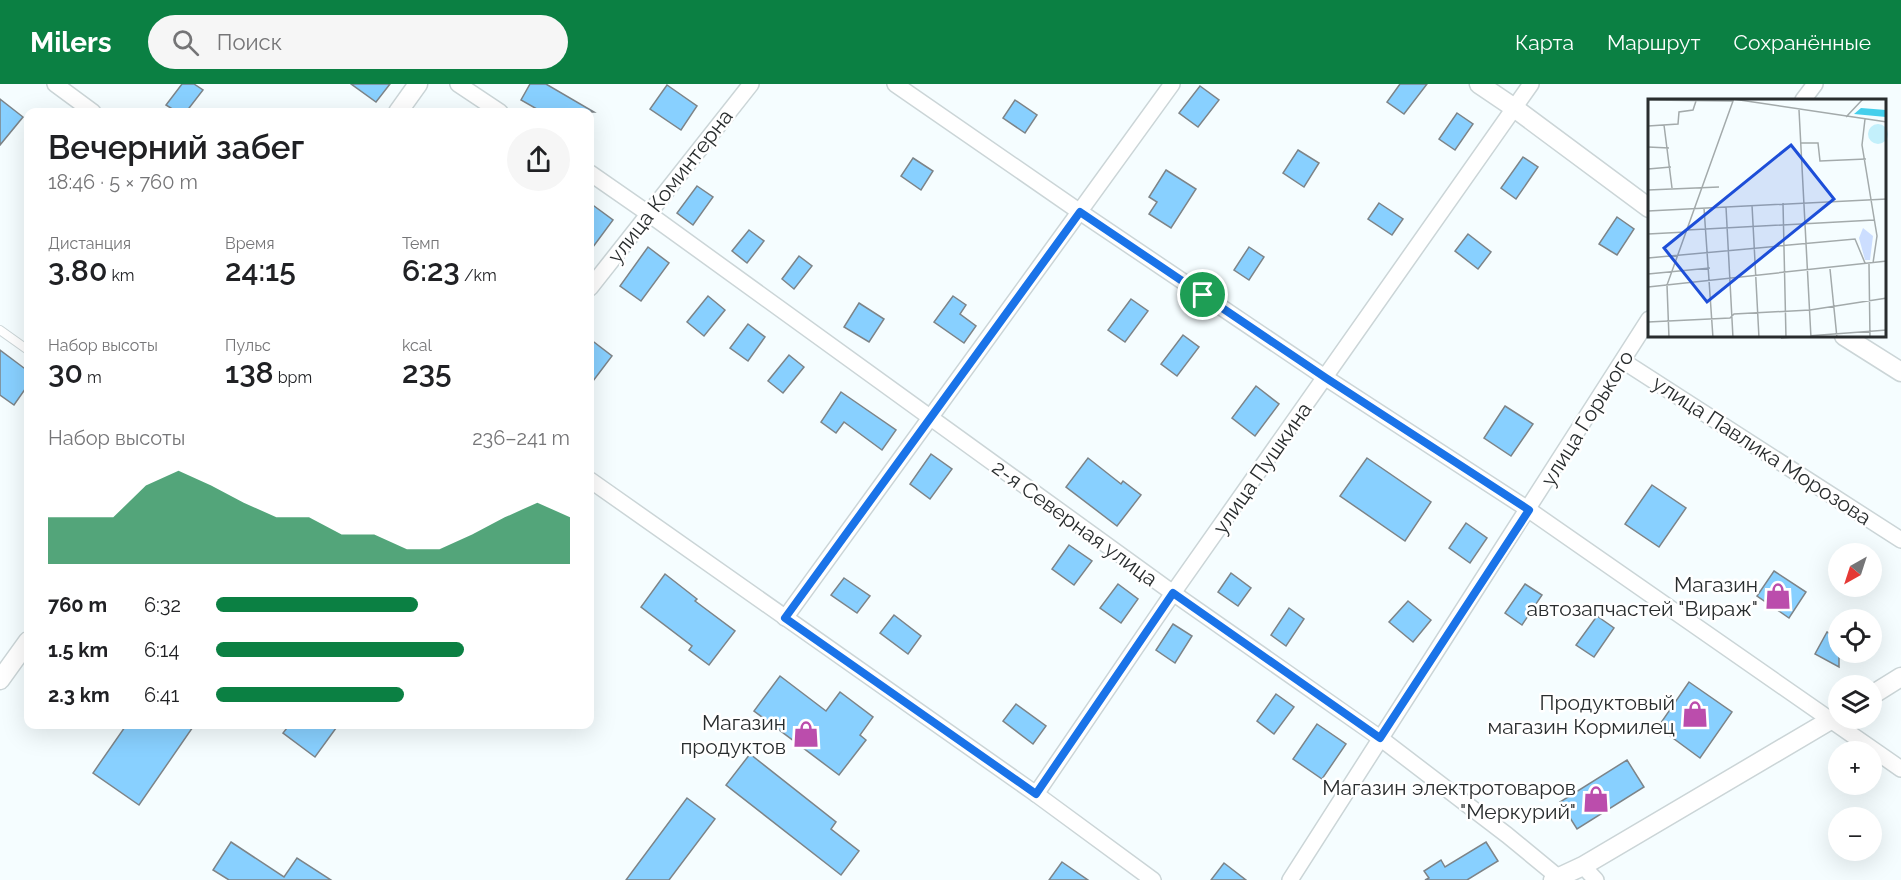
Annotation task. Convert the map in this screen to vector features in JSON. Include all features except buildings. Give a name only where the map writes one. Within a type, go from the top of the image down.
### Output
[{"type":"street","points":[[55,84],[88,108]]},
{"type":"street","points":[[401,108],[418,84]]},
{"type":"street","points":[[458,84],[494,108]]},
{"type":"street","name":"улица Коминтерна","points":[[594,283],[751,84]]},
{"type":"street","points":[[895,84],[1080,212],[1326,378],[1529,510],[1828,714]]},
{"type":"street","points":[[785,618],[1172,84]]},
{"type":"street","points":[[1479,84],[1513,106],[1648,207]]},
{"type":"street","name":"улица Пушкина","points":[[1036,794],[1173,593],[1326,378],[1513,106],[1531,84]]},
{"type":"street","points":[[1804,99],[1815,84]]},
{"type":"street","name":"2-я Северная улица","points":[[594,176],[1173,593],[1380,738],[1507,835],[1555,879]]},
{"type":"street","name":"улица Горького","points":[[1290,880],[1529,510],[1648,321]]},
{"type":"street","points":[[1847,338],[1901,372]]},
{"type":"street","name":"улица Павлика Морозова","points":[[1623,361],[1901,540]]},
{"type":"street","points":[[594,483],[1036,794],[1153,880]]},
{"type":"street","points":[[0,680],[24,647]]},
{"type":"street","points":[[1882,689],[1901,677]]},
{"type":"street","points":[[1555,879],[1583,866],[1828,722]]},
{"type":"street","points":[[1848,729],[1901,769]]},
{"type":"street","points":[[1583,866],[1596,880]]},
{"type":"lane","points":[[0,330],[24,347]]},
{"type":"place","name":"Магазин автозапчастей \"Вираж\"","points":[[1778,596]]},
{"type":"place","name":"Продуктовый магазин Кормилец","points":[[1695,714]]},
{"type":"place","name":"Магазин продуктов","points":[[806,734]]},
{"type":"place","name":"Магазин электротоваров \"Меркурий\"","points":[[1596,799]]},
{"type":"route","points":[[1080,212],[1203,295],[1529,510],[1380,738],[1173,593],[1036,794],[785,618],[1080,212]]}]
